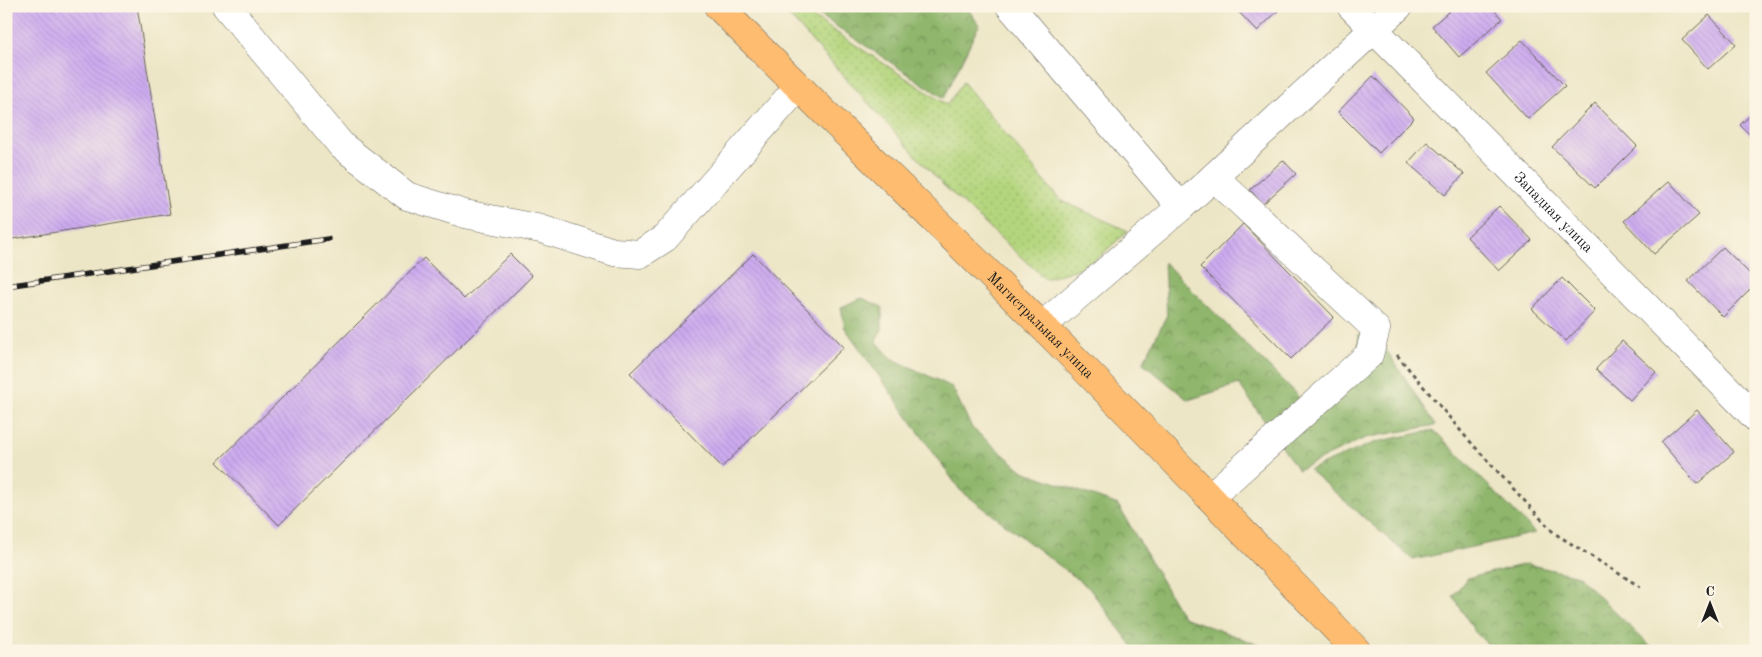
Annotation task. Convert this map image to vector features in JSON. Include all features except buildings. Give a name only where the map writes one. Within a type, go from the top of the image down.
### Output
[{"type":"main road","name":"Магистральная улица","points":[[718,6],[1042,326],[1210,497],[1357,651]]},
{"type":"street","points":[[226,6],[342,146],[407,196],[465,214],[541,229],[614,252],[640,254],[665,238],[798,87]]},
{"type":"street","points":[[1010,6],[1182,207]]},
{"type":"street","name":"Западная улица","points":[[1351,6],[1756,418]]},
{"type":"street","points":[[1042,326],[1182,207],[1399,6]]},
{"type":"street","points":[[1210,497],[1370,356],[1376,329],[1214,177]]},
{"type":"path","points":[[1376,329],[1465,436],[1554,533],[1642,588]]},
{"type":"green space","points":[[780,6],[796,6],[947,105],[963,82],[1060,200],[1128,231],[1090,265],[1045,279],[941,183]]},
{"type":"green space","points":[[806,6],[966,6],[979,25],[944,98]]},
{"type":"green space","points":[[1164,262],[1301,399],[1357,365],[1359,334],[1379,339],[1436,425],[1365,438],[1298,470],[1239,384],[1188,400],[1143,363],[1167,315]]},
{"type":"green space","points":[[862,298],[882,307],[882,329],[876,341],[891,358],[952,387],[972,428],[1023,471],[1118,505],[1183,617],[1262,646],[1266,651],[1136,651],[1089,588],[960,490],[845,328],[841,307]]},
{"type":"green space","points":[[1434,430],[1535,533],[1413,560],[1309,470],[1376,442]]},
{"type":"green space","points":[[1527,564],[1578,576],[1655,651],[1494,651],[1475,632],[1453,596],[1467,578]]},
{"type":"railway","points":[[6,286],[328,239]]},
{"type":"railway","points":[[6,644],[21,651]]}]
